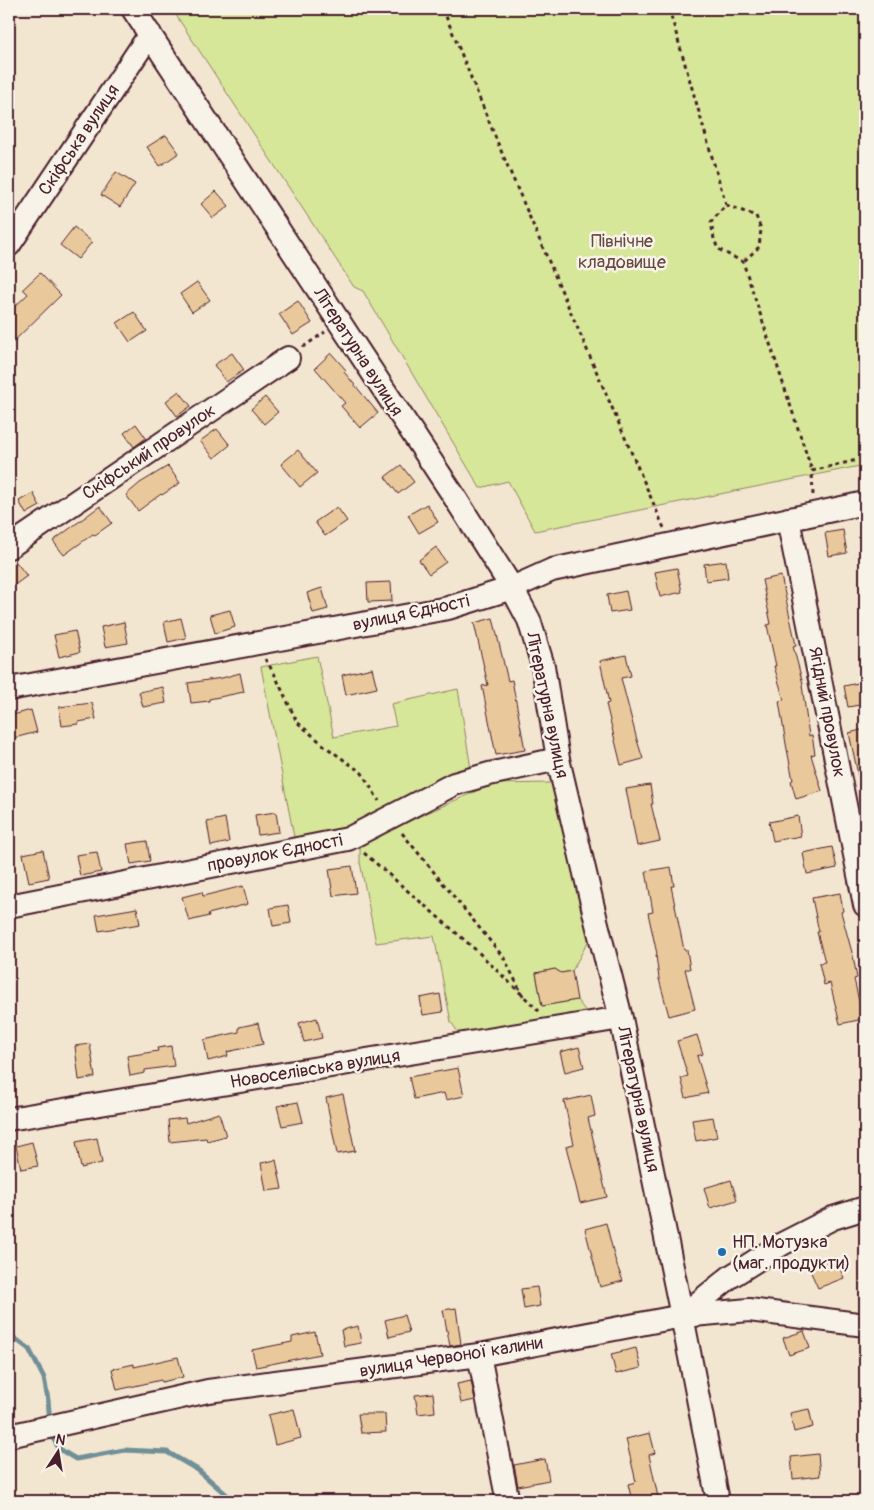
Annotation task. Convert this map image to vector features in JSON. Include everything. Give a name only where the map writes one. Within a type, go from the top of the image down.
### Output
[{"type":"street","name":"Літературна вулиця","points":[[134,9],[446,485],[512,588],[529,620],[543,666],[558,758],[621,1018],[718,1501]]},
{"type":"street","name":"Скіфська вулиця","points":[[9,245],[150,34]]},
{"type":"street","name":"Скіфський провулок","points":[[9,547],[288,358]]},
{"type":"street","name":"вулиця Єдності","points":[[9,689],[448,608],[512,588],[552,570],[865,502]]},
{"type":"street","name":"Ягідний провулок","points":[[788,519],[865,905]]},
{"type":"street","name":"провулок Єдності","points":[[9,906],[348,839],[454,784],[558,758]]},
{"type":"street","name":"Новоселівська вулиця","points":[[9,1119],[621,1018]]},
{"type":"street","name":"вулиця Червоної калини","points":[[9,1436],[208,1391],[479,1355],[682,1316],[730,1277],[782,1244],[833,1218],[865,1208]]},
{"type":"street","points":[[682,1316],[749,1310],[865,1325]]},
{"type":"street","points":[[479,1355],[507,1497],[506,1501]]},
{"type":"path","points":[[443,9],[503,155],[671,544]]},
{"type":"path","points":[[669,9],[726,205]]},
{"type":"path","points":[[726,205],[756,216],[761,229],[759,247],[743,262]]},
{"type":"path","points":[[726,205],[711,222],[714,239],[718,249],[743,262],[812,471],[814,513]]},
{"type":"path","points":[[288,358],[339,323]]},
{"type":"path","points":[[812,471],[865,458]]},
{"type":"path","points":[[246,645],[262,655],[274,673],[297,722],[362,774],[390,818],[504,958],[523,996]]},
{"type":"path","points":[[348,839],[476,950],[557,1028]]},
{"type":"green space","name":"Північне кладовище","points":[[172,9],[865,9],[865,465],[535,531],[508,481],[480,488],[363,291],[354,287]]},
{"type":"green space","points":[[317,656],[334,737],[396,726],[391,704],[458,689],[471,769],[350,830],[294,837],[261,667]]},
{"type":"green space","points":[[553,783],[590,938],[572,971],[561,973],[555,969],[536,973],[542,1006],[577,1000],[588,1014],[460,1035],[451,1022],[434,936],[376,943],[360,862],[360,843],[492,784]]},
{"type":"building","points":[[166,135],[179,153],[160,166],[147,147]]},
{"type":"building","points":[[116,172],[135,184],[120,207],[101,195]]},
{"type":"building","points":[[216,191],[229,206],[213,218],[201,204]]},
{"type":"building","points":[[74,227],[92,242],[78,259],[60,245]]},
{"type":"building","points":[[40,273],[61,295],[9,346],[9,312],[28,294],[23,289]]},
{"type":"building","points":[[197,282],[210,300],[192,312],[180,294]]},
{"type":"building","points":[[298,301],[312,323],[293,335],[279,314]]},
{"type":"building","points":[[134,312],[147,331],[130,342],[117,323]]},
{"type":"building","points":[[232,353],[244,370],[226,382],[214,365]]},
{"type":"building","points":[[331,353],[378,413],[360,428],[341,406],[345,403],[315,368]]},
{"type":"building","points":[[179,391],[191,406],[177,416],[166,401]]},
{"type":"building","points":[[265,397],[278,412],[264,424],[251,409]]},
{"type":"building","points":[[136,424],[146,438],[134,447],[124,433]]},
{"type":"building","points":[[217,429],[230,445],[214,458],[200,441]]},
{"type":"building","points":[[298,450],[317,473],[300,487],[281,464]]},
{"type":"building","points":[[401,465],[414,482],[398,494],[385,477]]},
{"type":"building","points":[[168,466],[180,483],[138,511],[126,495],[140,483]]},
{"type":"building","points":[[33,493],[40,506],[26,514],[19,501]]},
{"type":"building","points":[[427,504],[438,522],[419,533],[408,515]]},
{"type":"building","points":[[100,506],[112,523],[64,555],[53,541]]},
{"type":"building","points":[[337,507],[347,521],[325,536],[315,522]]},
{"type":"building","points":[[843,530],[847,553],[829,556],[825,533]]},
{"type":"building","points":[[436,547],[446,562],[429,574],[419,560]]},
{"type":"building","points":[[726,561],[728,578],[706,581],[704,564]]},
{"type":"building","points":[[16,562],[27,576],[9,589],[9,567]]},
{"type":"building","points":[[677,568],[682,592],[660,597],[655,572]]},
{"type":"building","points":[[781,576],[796,645],[793,646],[803,684],[809,736],[812,735],[815,754],[811,755],[822,791],[796,799],[791,781],[793,780],[779,701],[784,700],[774,666],[776,666],[767,625],[771,624],[762,580]]},
{"type":"building","points":[[391,582],[392,601],[368,602],[367,583]]},
{"type":"building","points":[[322,588],[328,609],[313,613],[307,593]]},
{"type":"building","points":[[626,591],[630,610],[610,613],[607,595]]},
{"type":"building","points":[[230,610],[235,627],[215,633],[210,615]]},
{"type":"building","points":[[181,618],[186,638],[168,642],[164,622]]},
{"type":"building","points":[[493,618],[508,681],[512,680],[525,750],[496,755],[482,686],[488,685],[474,623]]},
{"type":"building","points":[[124,622],[128,643],[105,647],[101,627]]},
{"type":"building","points":[[75,631],[80,652],[59,657],[54,635]]},
{"type":"building","points":[[626,655],[631,676],[621,678],[643,759],[621,765],[606,704],[609,703],[600,661]]},
{"type":"building","points":[[372,668],[377,688],[346,695],[342,675]]},
{"type":"building","points":[[240,673],[244,692],[209,699],[209,701],[191,703],[188,683],[222,678]]},
{"type":"building","points":[[863,682],[865,704],[848,707],[844,686]]},
{"type":"building","points":[[163,687],[166,703],[143,707],[139,692]]},
{"type":"building","points":[[92,703],[96,719],[62,726],[59,707]]},
{"type":"building","points":[[31,710],[37,732],[14,738],[9,716]]},
{"type":"building","points":[[865,729],[865,779],[859,779],[849,733]]},
{"type":"building","points":[[650,785],[653,804],[651,804],[660,841],[637,846],[626,789]]},
{"type":"building","points":[[276,812],[279,832],[258,835],[255,815]]},
{"type":"building","points":[[798,816],[801,836],[773,841],[769,822]]},
{"type":"building","points":[[225,818],[229,842],[211,846],[207,822]]},
{"type":"building","points":[[147,841],[150,861],[131,864],[127,844]]},
{"type":"building","points":[[832,847],[837,868],[807,874],[803,853]]},
{"type":"building","points":[[43,850],[49,878],[29,882],[23,854]]},
{"type":"building","points":[[97,852],[101,872],[80,876],[76,855]]},
{"type":"building","points":[[352,866],[356,893],[333,896],[329,869]]},
{"type":"building","points":[[671,867],[674,886],[671,886],[684,950],[687,950],[690,969],[685,969],[695,1009],[669,1016],[659,979],[657,954],[648,913],[653,912],[646,871]]},
{"type":"building","points":[[243,886],[248,904],[189,921],[182,897],[202,892],[203,896]]},
{"type":"building","points":[[840,893],[843,911],[841,912],[853,956],[857,978],[854,979],[863,1019],[840,1024],[830,983],[824,985],[819,963],[825,962],[817,932],[819,932],[812,898]]},
{"type":"building","points":[[288,905],[291,923],[273,926],[270,908]]},
{"type":"building","points":[[137,908],[140,924],[99,931],[96,915]]},
{"type":"building","points":[[555,969],[561,973],[572,971],[577,1000],[542,1006],[536,973]]},
{"type":"building","points":[[440,994],[443,1012],[423,1015],[420,998]]},
{"type":"building","points":[[317,1018],[322,1038],[304,1042],[299,1023]]},
{"type":"building","points":[[258,1023],[263,1044],[227,1052],[228,1056],[208,1061],[204,1040],[239,1032],[239,1027]]},
{"type":"building","points":[[697,1035],[703,1054],[697,1056],[708,1093],[686,1098],[681,1078],[688,1076],[677,1041]]},
{"type":"building","points":[[90,1044],[95,1077],[79,1080],[75,1046]]},
{"type":"building","points":[[171,1046],[174,1066],[145,1070],[145,1073],[130,1076],[127,1056],[158,1051],[157,1048]]},
{"type":"building","points":[[579,1047],[584,1067],[565,1072],[560,1052]]},
{"type":"building","points":[[458,1068],[464,1096],[446,1100],[444,1093],[414,1099],[409,1077]]},
{"type":"building","points":[[343,1094],[355,1151],[337,1154],[326,1098]]},
{"type":"building","points":[[591,1095],[595,1116],[588,1118],[607,1197],[580,1203],[566,1146],[574,1144],[564,1101]]},
{"type":"building","points":[[298,1102],[303,1122],[282,1126],[277,1106]]},
{"type":"building","points":[[219,1113],[226,1136],[207,1141],[206,1138],[170,1142],[168,1120],[185,1118],[186,1123]]},
{"type":"building","points":[[713,1117],[717,1137],[696,1141],[692,1120]]},
{"type":"building","points":[[97,1138],[102,1163],[81,1168],[76,1142]]},
{"type":"building","points":[[32,1142],[38,1166],[21,1169],[16,1146]]},
{"type":"building","points":[[276,1160],[282,1189],[266,1191],[261,1163]]},
{"type":"building","points":[[731,1180],[737,1200],[710,1208],[704,1188]]},
{"type":"building","points":[[606,1223],[616,1263],[623,1281],[600,1287],[585,1229]]},
{"type":"building","points":[[835,1257],[844,1278],[818,1288],[809,1268]]},
{"type":"building","points":[[537,1287],[540,1306],[524,1309],[521,1289]]},
{"type":"building","points":[[456,1308],[461,1344],[450,1346],[443,1310]]},
{"type":"building","points":[[404,1315],[409,1332],[389,1337],[385,1320]]},
{"type":"building","points":[[358,1326],[361,1343],[344,1346],[341,1330]]},
{"type":"building","points":[[804,1331],[810,1348],[789,1355],[783,1338]]},
{"type":"building","points":[[315,1332],[320,1354],[256,1367],[252,1350],[292,1342],[292,1337]]},
{"type":"building","points":[[636,1348],[641,1368],[616,1374],[611,1354]]},
{"type":"building","points":[[178,1357],[183,1377],[117,1390],[112,1369],[134,1364],[134,1367]]},
{"type":"building","points":[[471,1381],[475,1400],[461,1403],[457,1384]]},
{"type":"building","points":[[433,1393],[435,1412],[418,1414],[415,1395]]},
{"type":"building","points":[[294,1409],[301,1438],[275,1445],[268,1415]]},
{"type":"building","points":[[809,1409],[813,1427],[794,1432],[790,1413]]},
{"type":"building","points":[[358,1414],[385,1414],[386,1432],[361,1433]]},
{"type":"building","points":[[650,1433],[655,1453],[649,1455],[658,1497],[632,1501],[628,1484],[636,1482],[626,1439]]},
{"type":"building","points":[[818,1454],[820,1476],[793,1479],[791,1457]]},
{"type":"building","points":[[545,1459],[549,1480],[518,1486],[514,1465]]},
{"type":"waterway","points":[[9,1334],[29,1349],[44,1378],[50,1422]]},
{"type":"waterway","points":[[52,1433],[55,1443],[60,1449],[76,1459],[124,1450],[167,1452],[198,1470],[228,1496],[237,1501]]},
{"type":"place","name":"НП. Мотузка (маг. продукти)","points":[[722,1252]]}]
